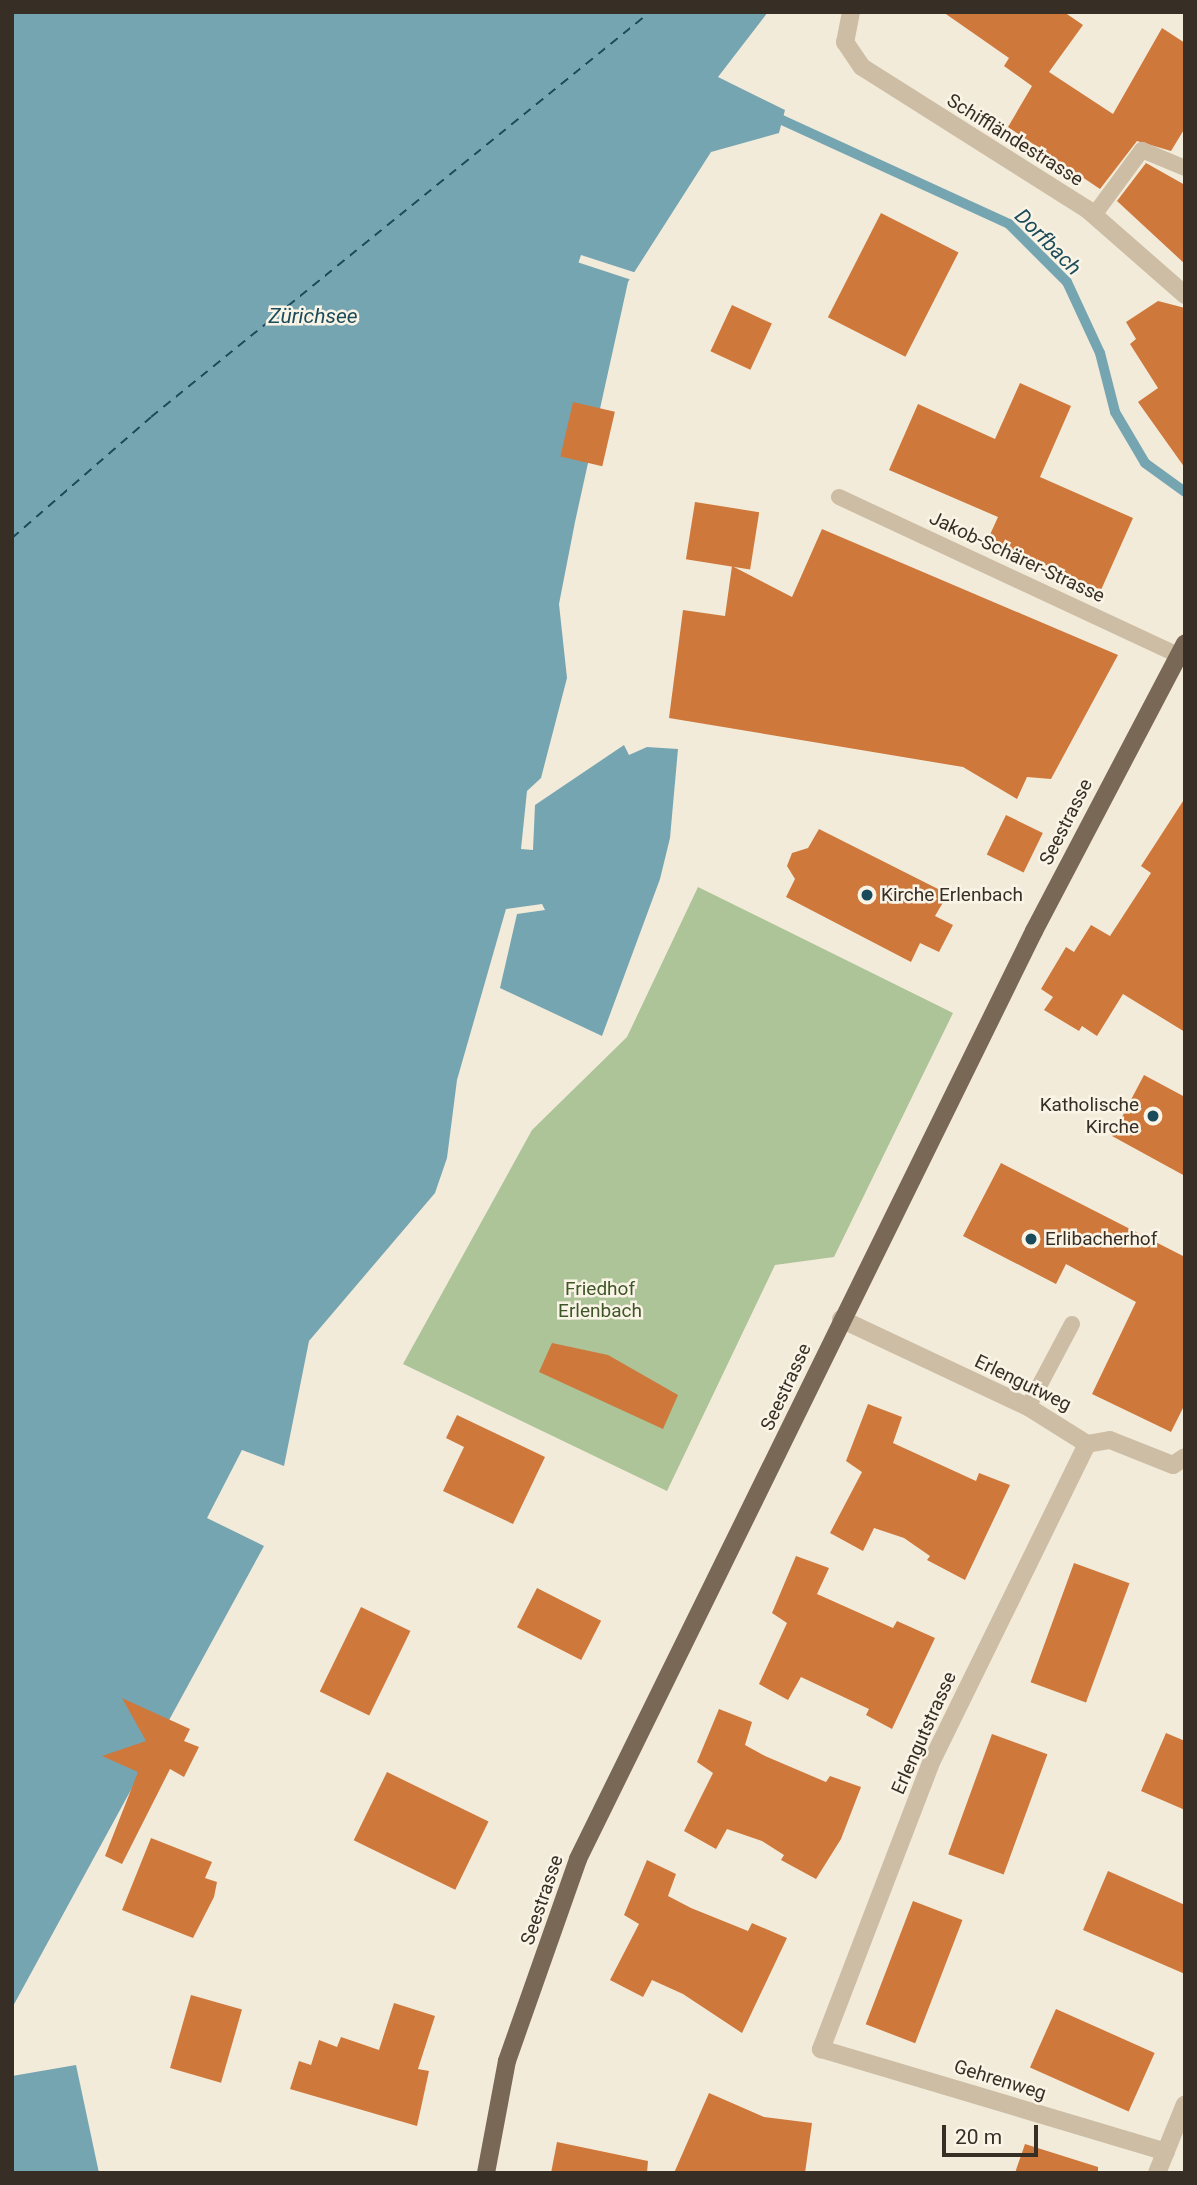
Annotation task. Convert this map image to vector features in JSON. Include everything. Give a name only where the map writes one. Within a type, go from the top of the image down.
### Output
[{"type":"main road","name":"Seestrasse","points":[[486,2173],[508,2061],[578,1859],[680,1660],[841,1320],[1181,649]]},
{"type":"street","name":"Schiffländestrasse","points":[[850,12],[845,42],[862,67],[1094,215],[1185,295]]},
{"type":"street","name":"Erlengutweg","points":[[841,1320],[1028,1407],[1087,1444]]},
{"type":"street","points":[[1087,1444],[1110,1440],[1173,1465],[1185,1457]]},
{"type":"street","name":"Erlengutstrasse","points":[[821,2049],[932,1760],[1087,1444]]},
{"type":"street","name":"Gehrenweg","points":[[821,2049],[1166,2152]]},
{"type":"street","points":[[1157,2173],[1185,2104]]},
{"type":"lane","points":[[1094,215],[1142,150],[1185,168]]},
{"type":"lane","name":"Jakob-Schärer-Strasse","points":[[839,497],[1181,649]]},
{"type":"lane","points":[[1028,1407],[1072,1324]]},
{"type":"green space","name":"Friedhof Erlenbach","points":[[698,887],[953,1013],[834,1257],[775,1265],[667,1491],[403,1364],[532,1130],[627,1037]]},
{"type":"water","name":"Zürichsee","points":[[12,12],[768,12],[718,77],[785,110],[779,133],[711,152],[628,282],[575,522],[559,604],[567,678],[541,778],[527,791],[521,849],[533,850],[535,805],[624,745],[629,755],[647,747],[678,749],[670,838],[660,879],[602,1036],[500,988],[517,914],[545,910],[542,904],[506,909],[457,1080],[447,1158],[435,1193],[309,1341],[284,1466],[242,1450],[207,1518],[264,1546],[12,2008]]},
{"type":"water","points":[[76,2065],[99,2173],[12,2173],[12,2076]]},
{"type":"pier","points":[[581,255],[638,274],[636,281],[579,263]]},
{"type":"building","points":[[943,12],[1064,12],[1083,25],[1049,72],[1113,114],[1162,28],[1185,43],[1185,128],[1171,151],[1137,141],[1100,189],[1008,127],[1032,86],[1004,66],[1009,58]]},
{"type":"building","points":[[1146,163],[1185,185],[1185,264],[1117,201]]},
{"type":"building","points":[[881,213],[959,252],[905,357],[828,317]]},
{"type":"building","points":[[1158,301],[1185,308],[1185,468],[1138,402],[1158,388],[1130,344],[1136,339],[1126,322]]},
{"type":"building","points":[[732,305],[772,324],[750,370],[710,351]]},
{"type":"building","points":[[1020,383],[1071,406],[1040,477],[1133,518],[1101,590],[988,539],[998,517],[889,470],[918,404],[995,439]]},
{"type":"building","points":[[573,402],[615,412],[602,466],[560,457]]},
{"type":"building","points":[[695,502],[759,512],[750,569],[686,559]]},
{"type":"building","points":[[822,529],[1118,655],[1051,779],[1027,777],[1017,799],[963,767],[669,718],[683,610],[725,616],[732,566],[792,597]]},
{"type":"building","points":[[1185,798],[1185,1032],[1123,994],[1097,1036],[1082,1026],[1079,1031],[1044,1010],[1053,997],[1041,989],[1066,947],[1074,952],[1091,925],[1110,936],[1151,873],[1141,866]]},
{"type":"building","points":[[1006,815],[1043,833],[1024,873],[987,855]]},
{"type":"building","name":"Kirche Erlenbach","points":[[819,829],[948,894],[935,916],[953,925],[939,952],[920,943],[911,962],[786,897],[795,879],[787,866],[792,853],[808,848]]},
{"type":"building","name":"Katholische Kirche","points":[[1144,1075],[1185,1097],[1185,1176],[1112,1136]]},
{"type":"building","points":[[1001,1163],[1185,1257],[1185,1404],[1171,1432],[1092,1394],[1136,1302],[1066,1264],[1056,1284],[963,1236]]},
{"type":"building","points":[[552,1343],[608,1355],[678,1395],[663,1429],[539,1372]]},
{"type":"building","points":[[868,1404],[902,1417],[893,1443],[976,1481],[979,1473],[1010,1485],[965,1580],[927,1560],[930,1556],[904,1538],[874,1528],[863,1551],[830,1533],[862,1472],[846,1461]]},
{"type":"building","points":[[457,1415],[545,1457],[513,1524],[443,1491],[464,1447],[446,1438]]},
{"type":"building","points":[[796,1556],[829,1568],[817,1594],[893,1628],[897,1621],[935,1638],[892,1729],[866,1715],[869,1709],[801,1677],[788,1700],[759,1684],[787,1623],[772,1613]]},
{"type":"building","points":[[1074,1563],[1129,1583],[1086,1703],[1031,1682]]},
{"type":"building","points":[[537,1588],[601,1621],[581,1660],[517,1627]]},
{"type":"building","points":[[361,1607],[410,1631],[369,1716],[320,1691]]},
{"type":"building","points":[[122,1698],[190,1729],[184,1741],[199,1747],[184,1777],[170,1769],[122,1864],[105,1856],[138,1772],[102,1756],[146,1741]]},
{"type":"building","points":[[719,1709],[752,1722],[745,1745],[765,1756],[826,1782],[830,1776],[861,1787],[841,1839],[816,1879],[781,1860],[784,1855],[762,1841],[727,1829],[716,1849],[684,1831],[713,1773],[697,1762]]},
{"type":"building","points":[[1166,1733],[1185,1741],[1185,1810],[1141,1791]]},
{"type":"building","points":[[992,1734],[1047,1754],[1004,1874],[948,1854]]},
{"type":"building","points":[[387,1772],[489,1822],[455,1890],[354,1840]]},
{"type":"building","points":[[151,1838],[212,1862],[205,1878],[217,1882],[214,1897],[193,1938],[122,1910]]},
{"type":"building","points":[[647,1860],[676,1874],[668,1896],[748,1931],[752,1923],[787,1938],[742,2033],[683,1994],[652,1980],[643,1997],[610,1980],[639,1924],[624,1915]]},
{"type":"building","points":[[1108,1871],[1185,1905],[1185,1974],[1083,1930]]},
{"type":"building","points":[[913,1901],[962,1920],[915,2043],[866,2024]]},
{"type":"building","points":[[191,1995],[242,2010],[221,2083],[170,2068]]},
{"type":"building","points":[[394,2003],[435,2016],[418,2069],[429,2071],[417,2126],[290,2089],[299,2061],[311,2065],[319,2040],[337,2047],[341,2037],[379,2050]]},
{"type":"building","points":[[1056,2009],[1155,2053],[1129,2111],[1030,2067]]},
{"type":"building","points":[[709,2093],[764,2117],[812,2123],[805,2173],[674,2173]]},
{"type":"building","points":[[557,2142],[648,2161],[647,2173],[551,2173]]},
{"type":"building","points":[[1025,2144],[1098,2167],[1098,2173],[1015,2173]]},
{"type":"waterway","name":"Dorfbach","points":[[771,115],[1009,224],[1067,282],[1100,353],[1115,412],[1145,463],[1185,492]]},
{"type":"ferry route","points":[[12,538],[151,417],[650,12]]},
{"type":"place","name":"Kirche Erlenbach","points":[[867,895]]},
{"type":"place","name":"Katholische Kirche","points":[[1153,1116]]},
{"type":"place","name":"Erlibacherhof","points":[[1031,1239]]}]
